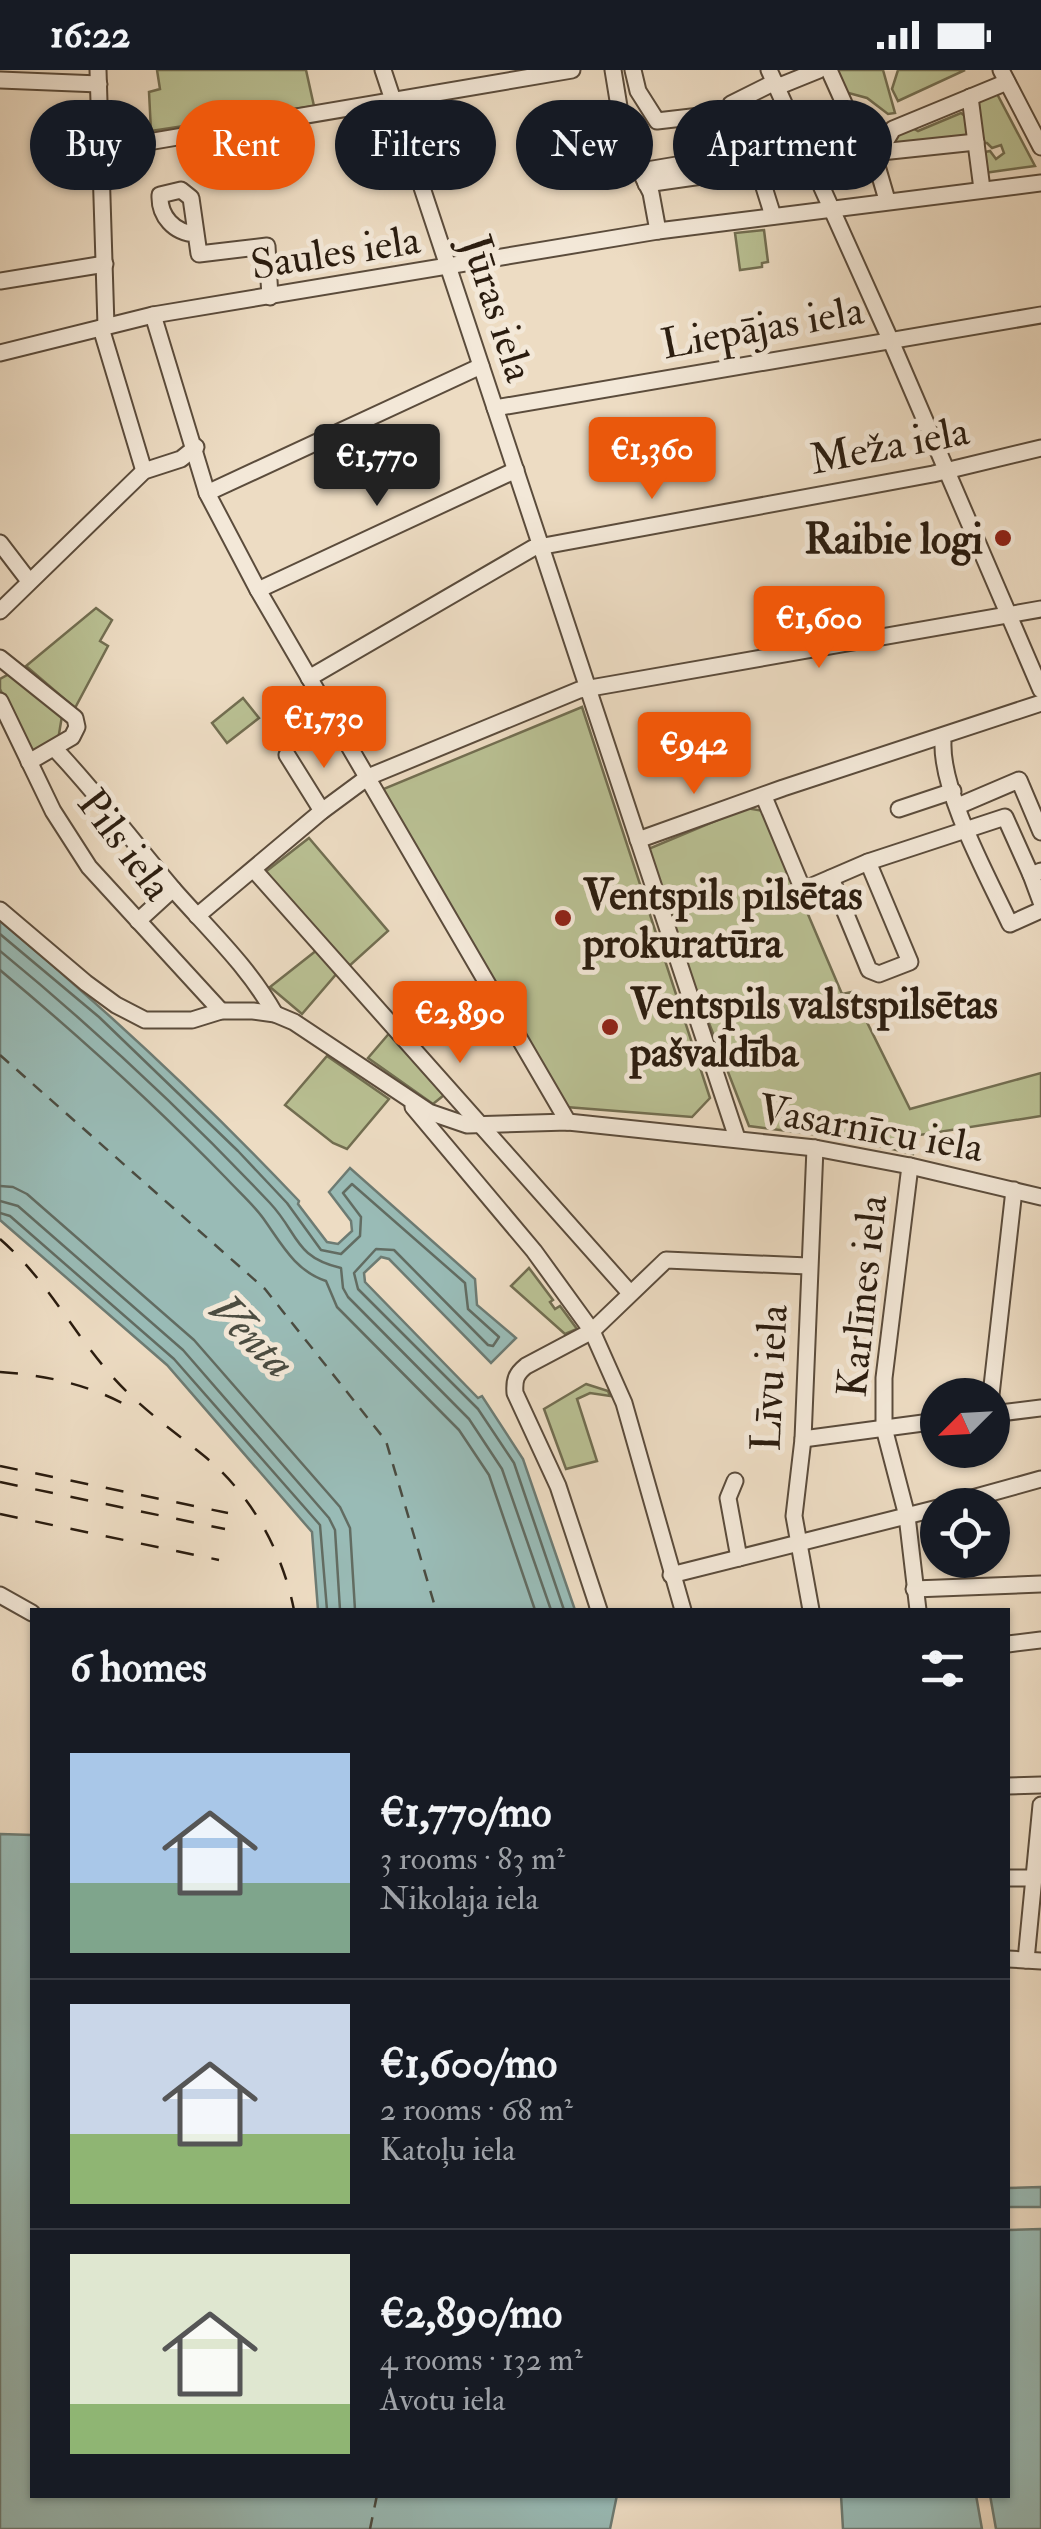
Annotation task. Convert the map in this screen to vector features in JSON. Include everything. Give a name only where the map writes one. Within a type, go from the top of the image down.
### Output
[{"type":"street","name":"Jūras iela","points":[[383,70],[392,100]]},
{"type":"street","points":[[404,100],[572,70]]},
{"type":"street","points":[[613,70],[618,100]]},
{"type":"street","points":[[633,70],[643,100]]},
{"type":"street","points":[[738,100],[774,80],[819,70]]},
{"type":"street","points":[[829,70],[842,100]]},
{"type":"street","points":[[892,131],[970,98],[1004,76],[1041,147]]},
{"type":"street","points":[[0,80],[98,77]]},
{"type":"street","points":[[774,80],[1041,690]]},
{"type":"street","points":[[970,98],[982,189]]},
{"type":"street","points":[[156,141],[335,112]]},
{"type":"street","points":[[653,116],[656,121],[700,116],[712,150],[706,160],[653,175]]},
{"type":"street","points":[[892,154],[976,142]]},
{"type":"street","points":[[653,177],[758,168],[772,216]]},
{"type":"street","name":"Saules iela","points":[[0,353],[153,315],[658,232],[1041,183]]},
{"type":"street","points":[[102,190],[104,327],[144,472]]},
{"type":"street","name":"Jūras iela","points":[[422,190],[737,1138]]},
{"type":"street","points":[[647,190],[658,232]]},
{"type":"street","points":[[885,190],[887,200]]},
{"type":"street","points":[[196,234],[198,254],[267,246],[270,297]]},
{"type":"street","points":[[0,281],[105,264]]},
{"type":"street","points":[[153,315],[196,447],[204,487]]},
{"type":"street","name":"Liepājas iela","points":[[495,408],[1041,315]]},
{"type":"street","points":[[204,487],[481,366]]},
{"type":"street","points":[[0,611],[144,472],[181,459],[196,447]]},
{"type":"street","name":"Meža iela","points":[[309,678],[533,548],[947,470],[1041,448]]},
{"type":"street","points":[[181,459],[204,487],[258,590],[568,1122]]},
{"type":"street","points":[[258,590],[516,470]]},
{"type":"street","points":[[0,543],[29,581]]},
{"type":"street","points":[[197,916],[368,777],[588,688],[1041,610]]},
{"type":"street","points":[[0,658],[75,718],[77,727],[72,737],[29,762]]},
{"type":"street","name":"Pils iela","points":[[0,701],[53,811],[89,866],[222,1011]]},
{"type":"street","points":[[638,840],[764,797],[786,795],[1041,702]]},
{"type":"street","points":[[764,797],[803,890],[868,862],[966,830],[1005,817],[1036,873],[1041,900],[1010,924],[966,830],[943,755],[947,739]]},
{"type":"street","points":[[54,748],[255,978],[274,1014]]},
{"type":"street","points":[[287,755],[322,811]]},
{"type":"street","points":[[899,809],[1019,780],[1041,832]]},
{"type":"street","points":[[831,878],[869,970],[880,974],[910,962],[868,862]]},
{"type":"street","points":[[254,870],[475,1125],[630,1293]]},
{"type":"street","points":[[138,921],[174,889]]},
{"type":"street","points":[[0,910],[86,983],[145,1020],[192,1020],[222,1011],[274,1014],[294,1022],[403,1095],[534,1251],[592,1331],[624,1403],[682,1608]]},
{"type":"street","name":"Vasarnīcu iela","points":[[403,1095],[448,1121],[475,1125],[568,1122],[737,1138],[910,1166],[1041,1197]]},
{"type":"street","points":[[448,1149],[450,1134],[475,1125]]},
{"type":"street","name":"Līvu iela","points":[[810,1608],[794,1516],[803,1438],[815,1148]]},
{"type":"street","name":"Karlīnes iela","points":[[910,1166],[884,1378],[884,1428],[907,1516],[918,1608]]},
{"type":"street","points":[[994,1378],[1014,1190]]},
{"type":"street","points":[[598,1608],[558,1486],[514,1382],[526,1366],[592,1331],[666,1260],[808,1266]]},
{"type":"street","points":[[1010,1412],[1041,1408]]},
{"type":"street","points":[[803,1438],[920,1424]]},
{"type":"street","points":[[1008,1488],[1041,1479]]},
{"type":"street","points":[[736,1481],[728,1498],[738,1558]]},
{"type":"street","points":[[671,1575],[920,1513]]},
{"type":"street","points":[[914,1589],[1041,1584]]},
{"type":"street","points":[[0,1595],[30,1612]]},
{"type":"street","points":[[1010,1644],[1041,1640]]},
{"type":"street","points":[[1010,1786],[1041,1785]]},
{"type":"street","points":[[1033,1960],[1034,1878],[1041,1805]]},
{"type":"street","points":[[1010,1878],[1034,1878]]},
{"type":"green space","points":[[157,70],[306,70],[313,100],[176,100],[176,127],[156,130],[156,100],[149,100],[149,92],[160,89]]},
{"type":"green space","points":[[832,70],[883,70],[891,100],[870,100],[841,91]]},
{"type":"green space","points":[[898,70],[965,70],[898,101],[892,89]]},
{"type":"green space","points":[[995,90],[1035,166],[984,173],[985,152],[990,151],[996,159],[1004,153],[1001,145],[992,148],[980,143],[974,98]]},
{"type":"green space","points":[[961,113],[969,119],[972,138],[895,146],[893,136],[909,126],[918,131]]},
{"type":"green space","points":[[764,230],[768,262],[762,263],[762,267],[740,270],[735,233]]},
{"type":"green space","points":[[96,608],[112,620],[100,641],[108,646],[75,708],[26,666]]},
{"type":"green space","points":[[11,673],[62,716],[58,740],[38,752],[28,748],[0,689],[0,679]]},
{"type":"green space","points":[[243,698],[259,718],[227,743],[212,723]]},
{"type":"green space","points":[[582,707],[710,1098],[692,1117],[566,1107],[381,790]]},
{"type":"green space","points":[[746,808],[764,811],[842,994],[852,992],[910,1109],[1041,1073],[1041,1116],[919,1135],[913,1154],[851,1139],[749,1126],[665,910],[647,847]]},
{"type":"green space","points":[[309,838],[388,931],[347,968],[264,873]]},
{"type":"green space","points":[[317,950],[338,972],[302,1014],[270,987]]},
{"type":"green space","points":[[392,1030],[449,1091],[433,1104],[368,1058]]},
{"type":"green space","points":[[327,1056],[389,1099],[347,1149],[333,1143],[285,1105]]},
{"type":"green space","points":[[529,1268],[553,1300],[550,1302],[555,1309],[560,1306],[577,1329],[565,1334],[511,1286]]},
{"type":"green space","points":[[586,1384],[608,1391],[610,1396],[590,1393],[577,1399],[597,1461],[566,1469],[544,1409]]},
{"type":"water","name":"Venta","points":[[0,921],[117,1022],[228,1128],[299,1201],[327,1242],[338,1244],[352,1231],[351,1221],[329,1192],[350,1168],[475,1279],[477,1305],[516,1338],[491,1363],[389,1259],[381,1257],[364,1273],[365,1282],[478,1398],[482,1396],[523,1459],[574,1608],[318,1608],[312,1532],[167,1365],[0,1220]]},
{"type":"water","points":[[0,1834],[30,1835],[30,2498],[616,2498],[610,2529],[0,2529]]},
{"type":"water","points":[[1041,2187],[1041,2207],[1010,2207],[1010,2188]]},
{"type":"water","points":[[1041,2229],[1041,2529],[996,2529],[991,2498],[1010,2498],[1010,2230]]},
{"type":"water","points":[[841,2498],[977,2498],[982,2529],[843,2529]]},
{"type":"ferry route","points":[[0,1055],[265,1289],[386,1441],[435,1608]]},
{"type":"ferry route","points":[[370,2529],[376,2498]]},
{"type":"railway","points":[[0,1239],[32,1271],[121,1386],[236,1487],[273,1545],[294,1608]]},
{"type":"railway","points":[[0,1372],[71,1383],[136,1411]]},
{"type":"railway","points":[[0,1466],[228,1513]]},
{"type":"railway","points":[[0,1482],[225,1529]]},
{"type":"railway","points":[[0,1514],[219,1560]]},
{"type":"place","name":"Raibie logi","points":[[1003,538]]},
{"type":"place","name":"Ventspils pilsētas prokuratūra","points":[[563,918]]},
{"type":"place","name":"Ventspils valstspilsētas pašvaldība","points":[[610,1027]]}]
